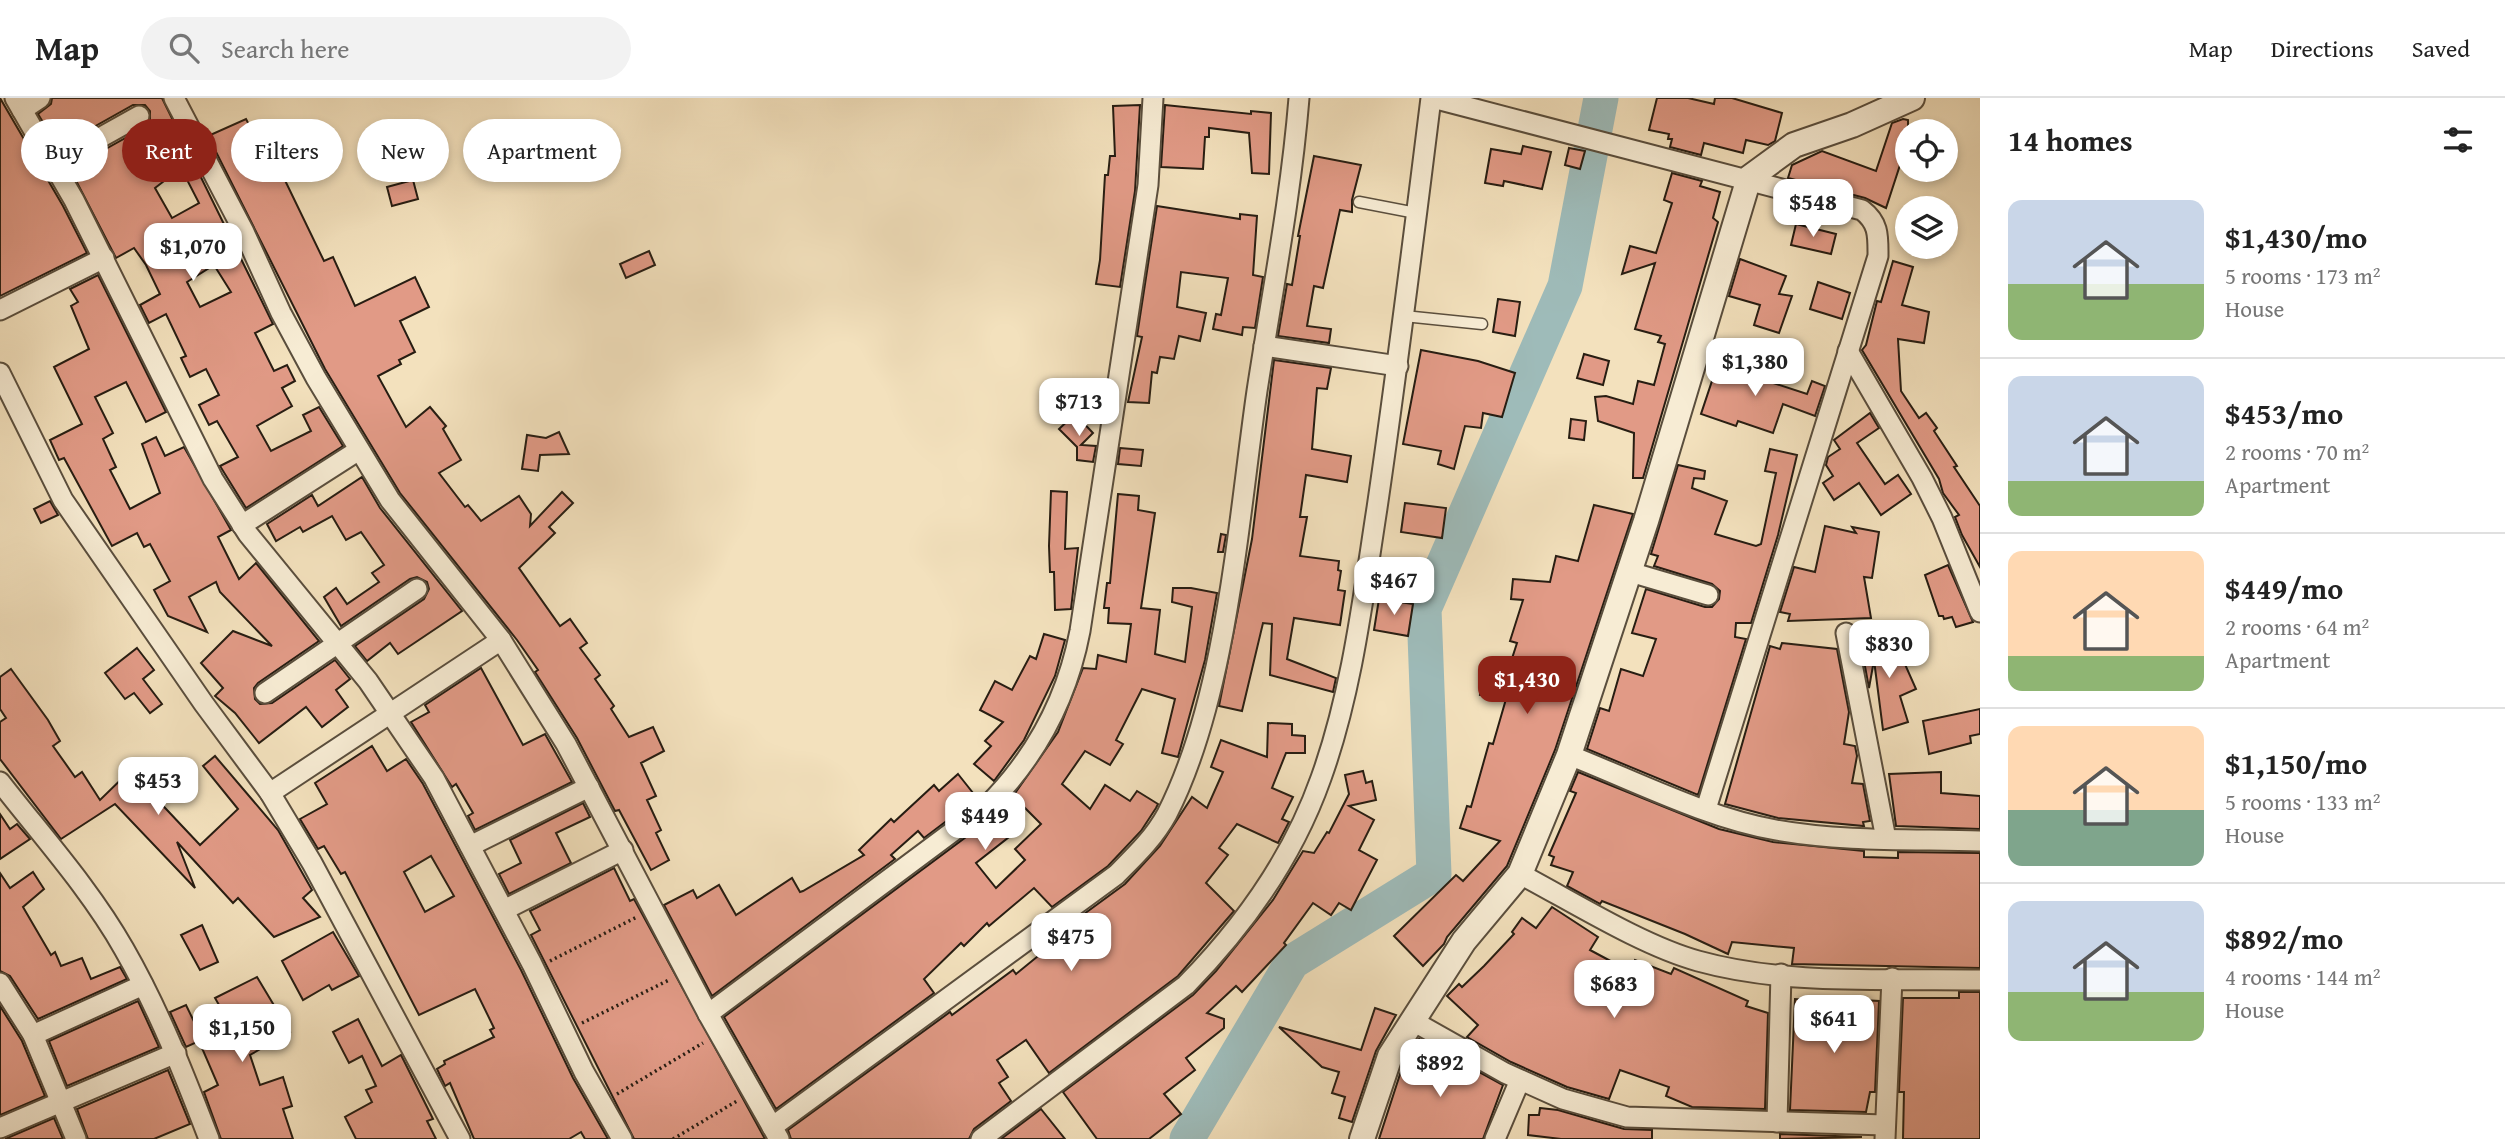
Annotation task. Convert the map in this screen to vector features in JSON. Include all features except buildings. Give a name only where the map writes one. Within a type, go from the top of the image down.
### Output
[{"type":"street","points":[[18,104],[40,98]]},
{"type":"street","points":[[174,98],[244,232],[281,313],[359,450],[390,500],[501,640],[566,744],[708,1014],[776,1133],[1116,874],[1156,831],[1166,814],[1193,748],[1213,674],[1228,597],[1264,346],[1286,225],[1299,98]]},
{"type":"street","points":[[708,1014],[987,806],[1040,742],[1074,664],[1080,631],[1147,184],[1153,98]]},
{"type":"street","points":[[981,1139],[1185,985],[1238,929],[1263,894],[1295,836],[1321,778],[1357,639],[1398,366],[1432,98],[1749,178],[1862,210],[1871,217],[1878,229],[1878,256],[1706,809]]},
{"type":"street","points":[[1362,1139],[1390,1056],[1464,941],[1520,874],[1569,755],[1630,572],[1749,178],[1794,145],[1864,120],[1912,98]]},
{"type":"street","points":[[108,134],[139,117]]},
{"type":"street","points":[[63,182],[104,258],[213,479],[242,525],[286,584],[392,713],[433,778],[622,1139]]},
{"type":"street","points":[[0,310],[104,258]]},
{"type":"street","points":[[1264,346],[1398,366]]},
{"type":"street","points":[[1848,351],[1942,518],[1980,612]]},
{"type":"street","points":[[0,373],[63,500],[204,704],[270,793],[312,863],[460,1139]]},
{"type":"street","points":[[242,525],[359,450]]},
{"type":"street","points":[[1630,572],[1707,595]]},
{"type":"street","points":[[265,693],[416,589]]},
{"type":"street","points":[[1846,633],[1886,839]]},
{"type":"street","points":[[270,793],[501,640]]},
{"type":"street","points":[[1569,755],[1740,822],[1777,831],[1886,839],[1980,841]]},
{"type":"street","points":[[0,782],[124,947],[176,1053],[209,1139]]},
{"type":"street","points":[[470,846],[589,787]]},
{"type":"street","points":[[503,910],[623,850]]},
{"type":"street","points":[[1520,874],[1662,948],[1698,961],[1781,974],[1980,980]]},
{"type":"street","points":[[1777,1122],[1781,974]]},
{"type":"street","points":[[1411,1020],[1520,1080],[1563,1099],[1628,1117],[1777,1122],[1885,1132],[1892,978]]},
{"type":"street","points":[[0,983],[33,1035],[63,1102],[76,1139]]},
{"type":"street","points":[[33,1035],[143,985]]},
{"type":"street","points":[[0,1128],[176,1053]]},
{"type":"street","points":[[1495,1139],[1520,1080]]},
{"type":"lane","points":[[1359,202],[1416,213]]},
{"type":"lane","points":[[1404,316],[1482,324]]},
{"type":"path","points":[[534,969],[645,913]]},
{"type":"path","points":[[565,1032],[671,979]]},
{"type":"path","points":[[601,1103],[705,1042]]},
{"type":"path","points":[[673,1139],[752,1092]]},
{"type":"waterway","points":[[1187,1139],[1292,962],[1434,874],[1424,609],[1565,286],[1601,98]]}]
